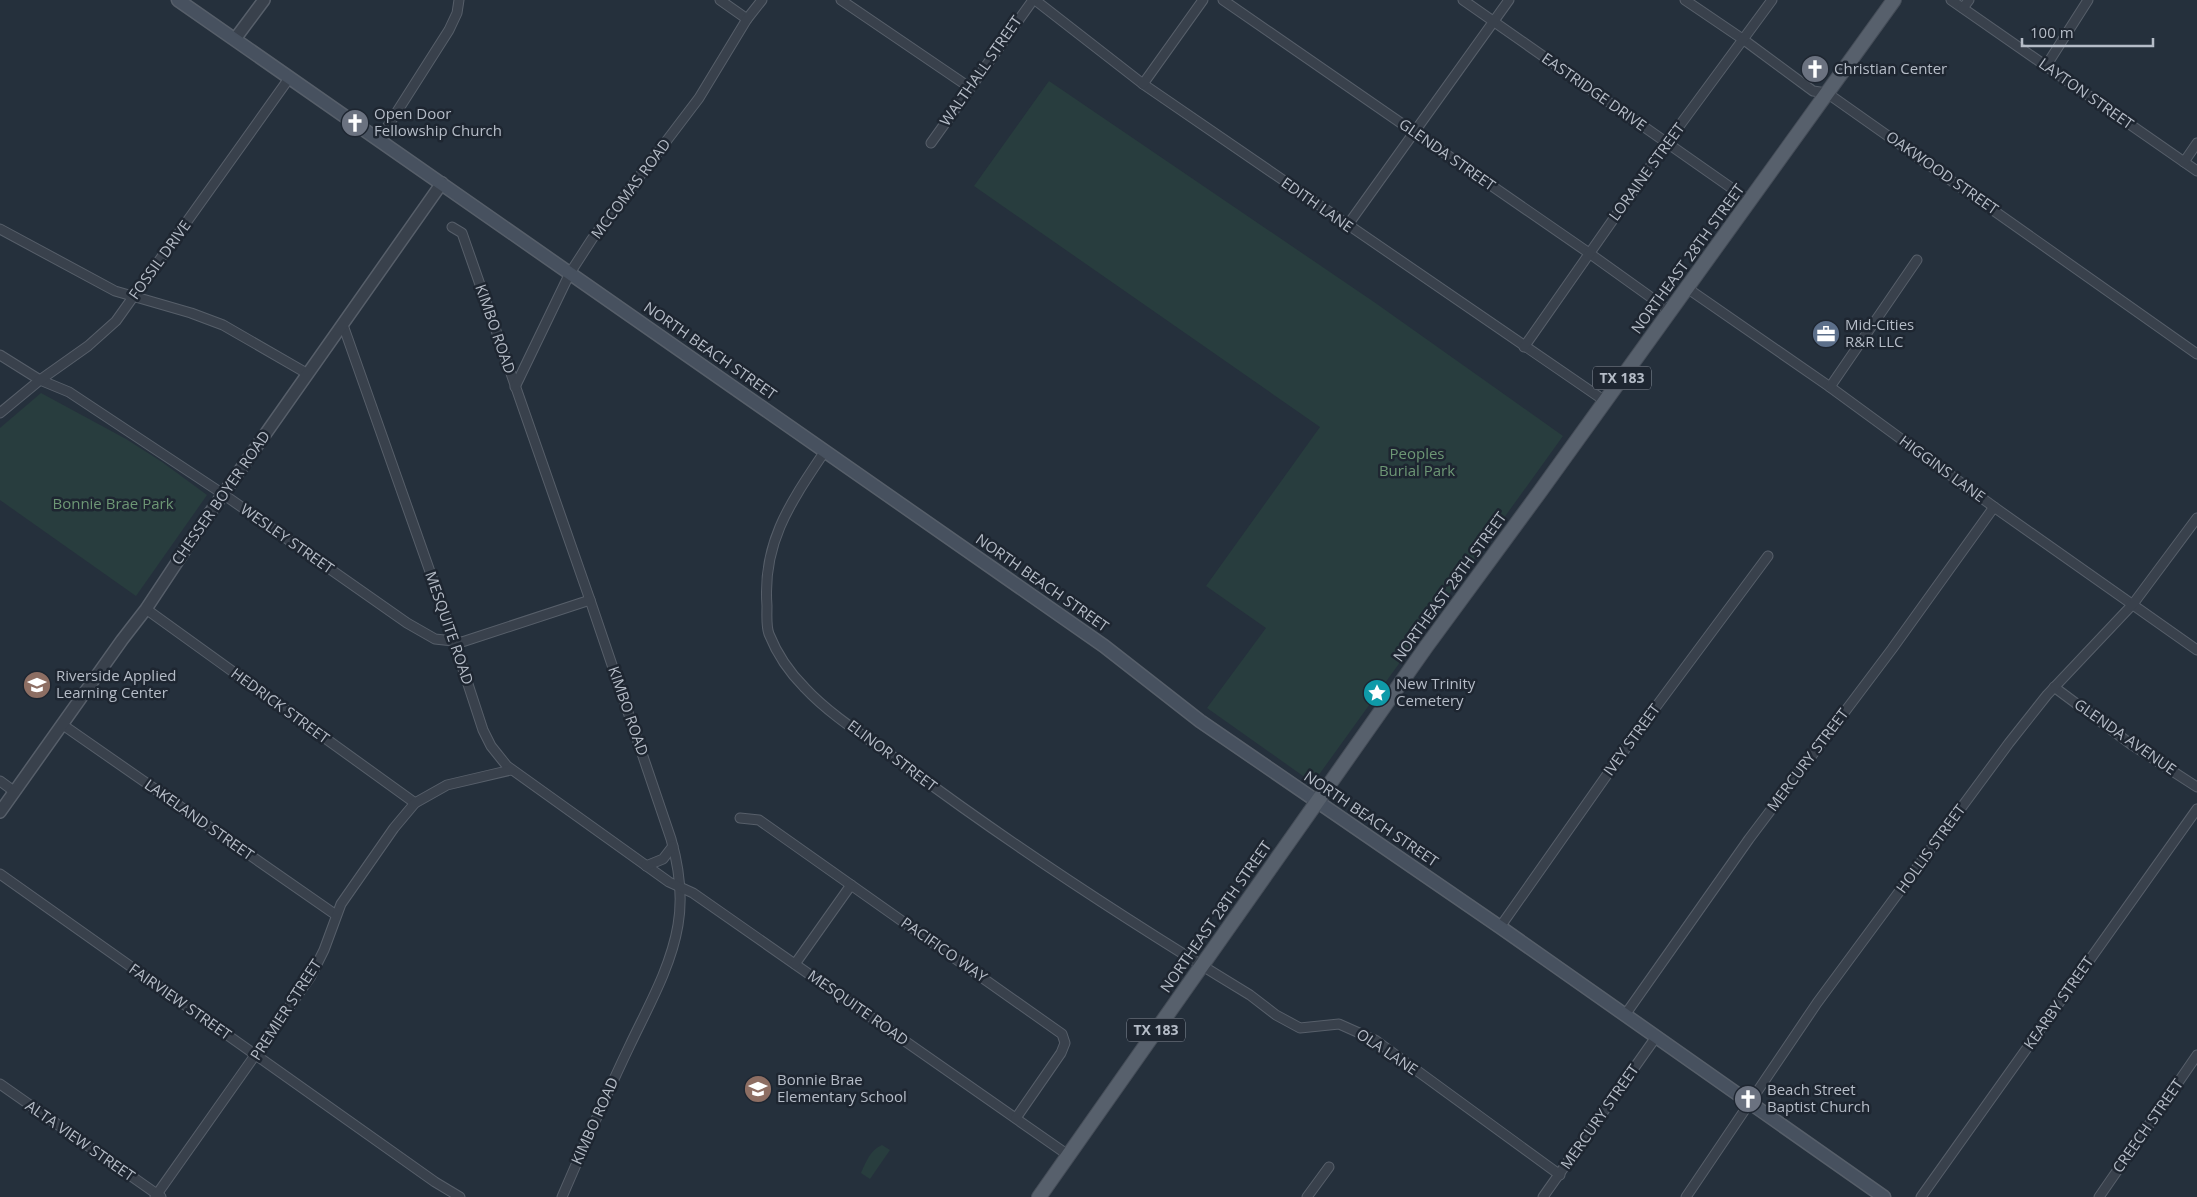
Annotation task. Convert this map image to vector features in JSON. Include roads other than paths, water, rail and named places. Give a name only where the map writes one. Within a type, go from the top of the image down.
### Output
[{"type":"main road","name":"NORTH BEACH STREET","points":[[178,0],[1104,646],[1200,720],[1500,927],[1883,1197]]},
{"type":"main road","name":"NORTHEAST 28TH STREET","points":[[1039,1197],[1426,647],[1894,0]]},
{"type":"street","points":[[235,40],[264,0]]},
{"type":"street","points":[[379,140],[449,30],[457,13],[459,0]]},
{"type":"street","points":[[720,0],[747,19]]},
{"type":"street","name":"MCCOMAS ROAD","points":[[515,387],[570,273],[592,239],[699,98],[747,19],[762,0]]},
{"type":"street","points":[[841,0],[969,87]]},
{"type":"street","name":"WALTHALL STREET","points":[[930,143],[1034,0]]},
{"type":"street","name":"EDITH LANE","points":[[1034,0],[1143,84],[1347,226],[1605,401]]},
{"type":"street","points":[[1143,84],[1203,0]]},
{"type":"street","name":"GLENDA STREET","points":[[1223,0],[1670,311]]},
{"type":"street","name":"EASTRIDGE DRIVE","points":[[1463,0],[1750,201]]},
{"type":"street","points":[[1347,226],[1509,0]]},
{"type":"street","name":"OAKWOOD STREET","points":[[1685,0],[1744,40],[1813,91],[1827,93],[2197,354]]},
{"type":"street","name":"LORAINE STREET","points":[[1524,347],[1666,144],[1772,0]]},
{"type":"street","name":"LAYTON STREET","points":[[1951,0],[2197,171]]},
{"type":"street","points":[[1963,8],[1968,0]]},
{"type":"street","points":[[2046,66],[2088,0]]},
{"type":"street","name":"FOSSIL DRIVE","points":[[0,413],[40,380],[88,346],[116,321],[290,77]]},
{"type":"street","points":[[2184,162],[2197,143]]},
{"type":"street","name":"CHESSER BOYER ROAD","points":[[0,812],[146,609],[223,494],[442,184]]},
{"type":"street","name":"KIMBO ROAD","points":[[452,227],[462,233],[590,600],[673,846],[680,886],[678,927],[669,956],[651,1000],[592,1125],[562,1197]]},
{"type":"street","points":[[0,229],[115,291],[190,313],[223,325],[308,374]]},
{"type":"street","points":[[1830,387],[1917,260]]},
{"type":"street","name":"HIGGINS LANE","points":[[1687,288],[1830,387],[1994,507],[2197,650]]},
{"type":"street","name":"MESQUITE ROAD","points":[[342,325],[455,642],[486,738],[495,753],[511,770],[646,866],[694,892],[1068,1155]]},
{"type":"street","name":"WESLEY STREET","points":[[0,355],[40,380],[69,392],[223,494],[415,629],[435,639],[462,642],[590,600]]},
{"type":"street","name":"ELINOR STREET","points":[[825,451],[783,518],[773,542],[767,565],[766,591],[769,632],[781,659],[805,688],[829,709],[947,797],[1202,965]]},
{"type":"street","name":"MERCURY STREET","points":[[1625,1015],[1743,847],[1886,657],[1994,507]]},
{"type":"street","name":"HOLLIS STREET","points":[[1686,1197],[1817,1003],[2009,743],[2054,687],[2133,604],[2197,518]]},
{"type":"street","name":"IVEY STREET","points":[[1500,927],[1635,734],[1768,556]]},
{"type":"street","name":"HEDRICK STREET","points":[[146,609],[415,803]]},
{"type":"street","name":"GLENDA AVENUE","points":[[2054,687],[2132,745],[2197,787]]},
{"type":"street","name":"LAKELAND STREET","points":[[63,725],[336,915]]},
{"type":"street","name":"PREMIER STREET","points":[[158,1196],[311,976],[324,950],[341,904],[394,828],[415,803],[447,785],[511,770]]},
{"type":"street","points":[[0,781],[16,792]]},
{"type":"street","name":"KEARBY STREET","points":[[1921,1197],[2197,809]]},
{"type":"street","name":"PACIFICO WAY","points":[[740,818],[759,820],[1062,1034],[1065,1043],[1061,1053],[1016,1118]]},
{"type":"street","points":[[646,866],[663,859],[673,846]]},
{"type":"street","name":"FAIRVIEW STREET","points":[[0,874],[435,1182],[460,1197]]},
{"type":"street","points":[[795,964],[851,884]]},
{"type":"street","name":"OLA LANE","points":[[1202,965],[1300,1028],[1340,1024],[1374,1040],[1560,1175]]},
{"type":"street","name":"MERCURY STREET","points":[[1543,1197],[1656,1037]]},
{"type":"street","name":"CREECH STREET","points":[[2099,1197],[2197,1055]]},
{"type":"street","name":"ALTA VIEW STREET","points":[[0,1084],[158,1196]]},
{"type":"street","points":[[1307,1197],[1329,1167]]},
{"type":"place","name":"Christian Center","points":[[1815,69]]},
{"type":"place","name":"Open Door Fellowship Church","points":[[355,123]]},
{"type":"place","name":"Mid-Cities R&R LLC","points":[[1826,334]]},
{"type":"place","name":"Riverside Applied Learning Center","points":[[37,685]]},
{"type":"place","name":"New Trinity Cemetery","points":[[1377,693]]},
{"type":"place","name":"Bonnie Brae Elementary School","points":[[758,1089]]},
{"type":"place","name":"Beach Street Baptist Church","points":[[1748,1099]]},
{"type":"park label","name":"Peoples Burial Park","points":[[1417,462]]},
{"type":"park label","name":"Bonnie Brae Park","points":[[113,504]]}]
